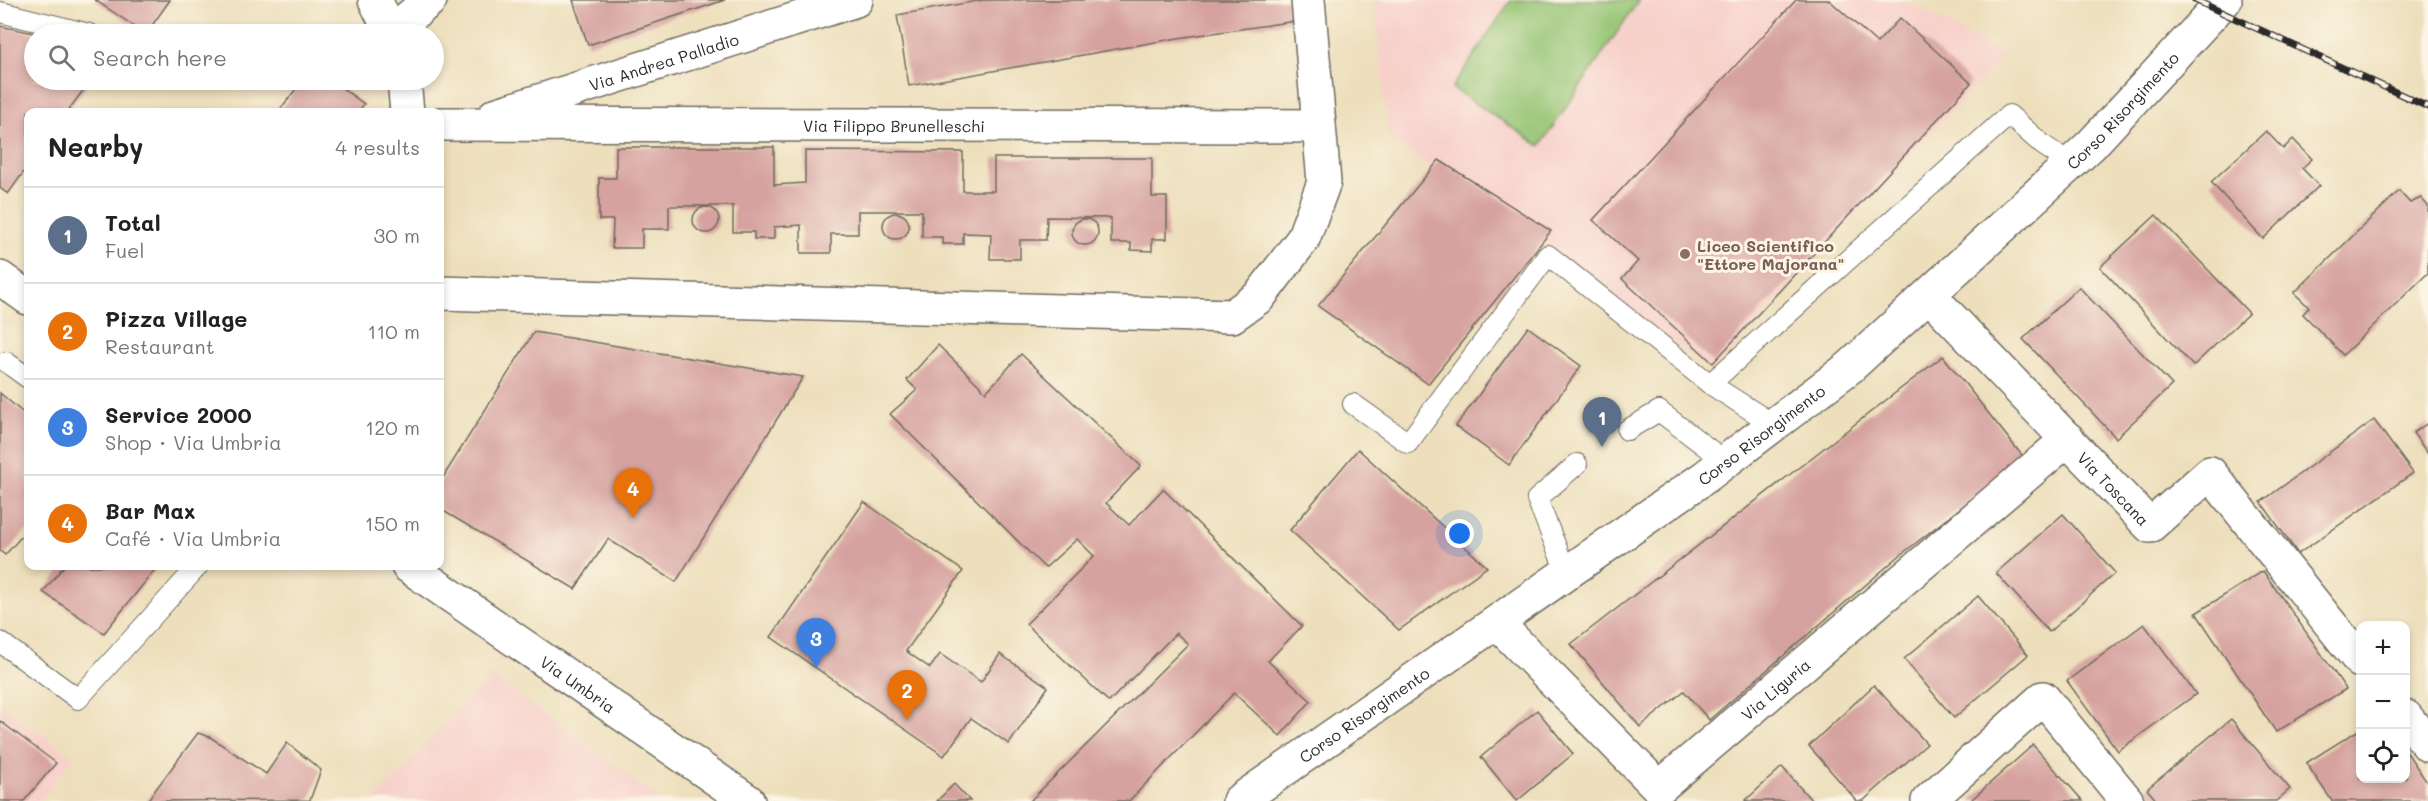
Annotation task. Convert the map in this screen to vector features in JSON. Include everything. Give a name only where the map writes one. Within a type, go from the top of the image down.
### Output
[{"type":"street","points":[[375,0],[387,24]]},
{"type":"street","points":[[402,24],[430,0]]},
{"type":"street","name":"Via Andrea Palladio","points":[[455,123],[583,89],[856,0]]},
{"type":"street","points":[[444,293],[1232,316],[1259,297],[1303,239],[1324,182],[1308,0]]},
{"type":"street","name":"Corso Risorgimento","points":[[1239,801],[1726,462],[1776,426],[1850,367],[1930,296],[2071,164],[2174,58],[2225,0]]},
{"type":"street","points":[[405,90],[407,108]]},
{"type":"street","name":"Via Filippo Brunelleschi","points":[[455,123],[547,126],[1319,126]]},
{"type":"street","points":[[0,278],[24,295]]},
{"type":"street","name":"Via Toscana","points":[[1930,296],[2150,526],[2210,473],[2356,655]]},
{"type":"street","name":"Via Liguria","points":[[1497,623],[1659,788],[2068,439]]},
{"type":"street","name":"Via Umbria","points":[[414,570],[748,801]]},
{"type":"street","points":[[1928,801],[2043,698],[2127,801]]},
{"type":"street","points":[[2410,722],[2428,745]]},
{"type":"lane","points":[[0,12],[49,24]]},
{"type":"lane","points":[[1710,384],[2009,115],[2043,145],[2071,164]]},
{"type":"lane","points":[[1353,404],[1408,443],[1548,255],[1710,384],[1776,426]]},
{"type":"lane","points":[[6,362],[24,375]]},
{"type":"lane","points":[[1627,430],[1659,411],[1726,462]]},
{"type":"lane","points":[[1567,574],[1537,499],[1577,464]]},
{"type":"lane","points":[[0,642],[78,699],[194,570]]},
{"type":"shaded area","name":"Liceo Scientifico \"Ettore Majorana\"","points":[[1374,0],[1903,0],[2005,54],[1712,370],[1388,137]]},
{"type":"shaded area","points":[[491,675],[663,801],[374,801]]},
{"type":"shaded area","points":[[0,705],[74,757],[39,801],[0,801]]},
{"type":"green space","points":[[1511,0],[1639,0],[1540,146],[1452,88]]},
{"type":"building","points":[[95,0],[170,0],[153,24],[131,24]]},
{"type":"building","points":[[573,0],[725,0],[588,45]]},
{"type":"building","points":[[983,0],[1301,0],[1303,20],[1178,38],[909,86],[897,15]]},
{"type":"building","points":[[1796,0],[1829,0],[1877,43],[1900,18],[1971,83],[1713,363],[1622,279],[1638,261],[1593,220]]},
{"type":"building","points":[[0,26],[24,31],[24,90],[84,90],[70,108],[24,108],[24,172],[8,194],[0,188]]},
{"type":"building","points":[[295,90],[345,90],[364,104],[361,108],[281,108]]},
{"type":"building","points":[[2266,131],[2283,149],[2293,139],[2312,159],[2302,168],[2319,186],[2263,239],[2211,182]]},
{"type":"building","points":[[616,147],[774,147],[774,185],[805,183],[805,151],[963,152],[963,191],[994,191],[994,158],[1152,158],[1152,197],[1167,197],[1167,239],[1152,239],[1152,251],[1131,250],[1131,243],[1111,243],[1111,218],[1047,217],[1046,240],[1020,240],[1020,259],[990,259],[991,234],[963,233],[963,244],[942,244],[942,237],[922,237],[922,211],[858,211],[858,234],[831,234],[831,253],[801,253],[801,225],[774,227],[774,239],[754,239],[754,232],[733,232],[733,206],[669,206],[669,229],[642,229],[642,248],[612,248],[613,220],[599,220],[599,178],[616,178]]},
{"type":"building","points":[[1439,160],[1551,231],[1428,384],[1318,306]]},
{"type":"building","points":[[2399,191],[2410,203],[2421,198],[2428,206],[2428,273],[2343,355],[2303,314],[2309,307],[2294,293]]},
{"type":"building","points":[[706,207],[715,211],[719,220],[715,229],[706,233],[697,229],[693,220],[697,211]]},
{"type":"building","points":[[896,213],[905,217],[909,226],[905,235],[896,239],[887,235],[883,226],[887,217]]},
{"type":"building","points":[[2156,215],[2249,313],[2193,366],[2100,267]]},
{"type":"building","points":[[1085,219],[1094,223],[1098,232],[1094,241],[1085,245],[1076,241],[1072,232],[1076,223]]},
{"type":"building","points":[[2079,287],[2172,385],[2116,438],[2023,339]]},
{"type":"building","points":[[1528,327],[1581,366],[1509,465],[1456,426]]},
{"type":"building","points":[[534,332],[803,377],[676,582],[608,539],[575,589],[444,511],[444,476]]},
{"type":"building","points":[[938,345],[986,392],[1021,354],[1141,466],[1106,503],[1129,525],[1163,489],[1302,626],[1268,661],[1311,701],[1280,736],[1234,693],[1129,801],[1030,801],[1188,644],[1176,633],[1109,702],[1026,624],[1094,556],[1077,539],[1045,568],[890,414],[917,390],[907,380]]},
{"type":"building","points":[[1943,356],[2024,458],[1898,557],[1709,720],[1684,691],[1640,727],[1571,644]]},
{"type":"building","points":[[0,393],[24,414],[24,534],[5,555],[0,551]]},
{"type":"building","points":[[2374,420],[2413,473],[2298,554],[2261,502]]},
{"type":"building","points":[[2428,423],[2428,454],[2413,433]]},
{"type":"building","points":[[1358,449],[1487,567],[1399,630],[1290,530]]},
{"type":"building","points":[[864,502],[963,571],[906,651],[930,668],[940,654],[981,682],[1000,654],[1048,687],[1009,744],[971,718],[944,756],[771,637]]},
{"type":"building","points":[[2063,514],[2115,573],[2049,632],[1996,573]]},
{"type":"building","points":[[61,570],[155,570],[104,633],[43,592]]},
{"type":"building","points":[[2263,571],[2346,689],[2276,732],[2196,613]]},
{"type":"building","points":[[1978,596],[2028,655],[1954,718],[1904,659]]},
{"type":"building","points":[[2144,624],[2196,694],[2118,751],[2067,681]]},
{"type":"building","points":[[1874,685],[1927,744],[1863,801],[1857,801],[1809,746]]},
{"type":"building","points":[[1537,710],[1573,754],[1517,801],[1481,757]]},
{"type":"building","points":[[2231,719],[2290,789],[2276,801],[2157,801],[2147,789]]},
{"type":"building","points":[[0,721],[56,763],[24,801],[0,801]]},
{"type":"building","points":[[2356,732],[2356,783],[2410,783],[2410,757],[2428,784],[2428,801],[2332,801],[2306,763]]},
{"type":"building","points":[[198,733],[210,737],[266,774],[287,743],[321,770],[310,800],[147,801]]},
{"type":"building","points":[[2033,745],[2083,801],[1970,801]]},
{"type":"building","points":[[1782,767],[1812,801],[1745,801],[1748,798]]},
{"type":"building","points":[[954,784],[970,801],[937,801]]},
{"type":"railway","points":[[2195,0],[2428,107]]},
{"type":"place","name":"Liceo Scientifico \"Ettore Majorana\"","points":[[1685,254]]},
{"type":"place","name":"Total","points":[[1602,447]]},
{"type":"place","name":"Bar Max","points":[[633,518]]},
{"type":"place","name":"Service 2000","points":[[816,668]]},
{"type":"place","name":"Pizza Village","points":[[907,720]]}]
